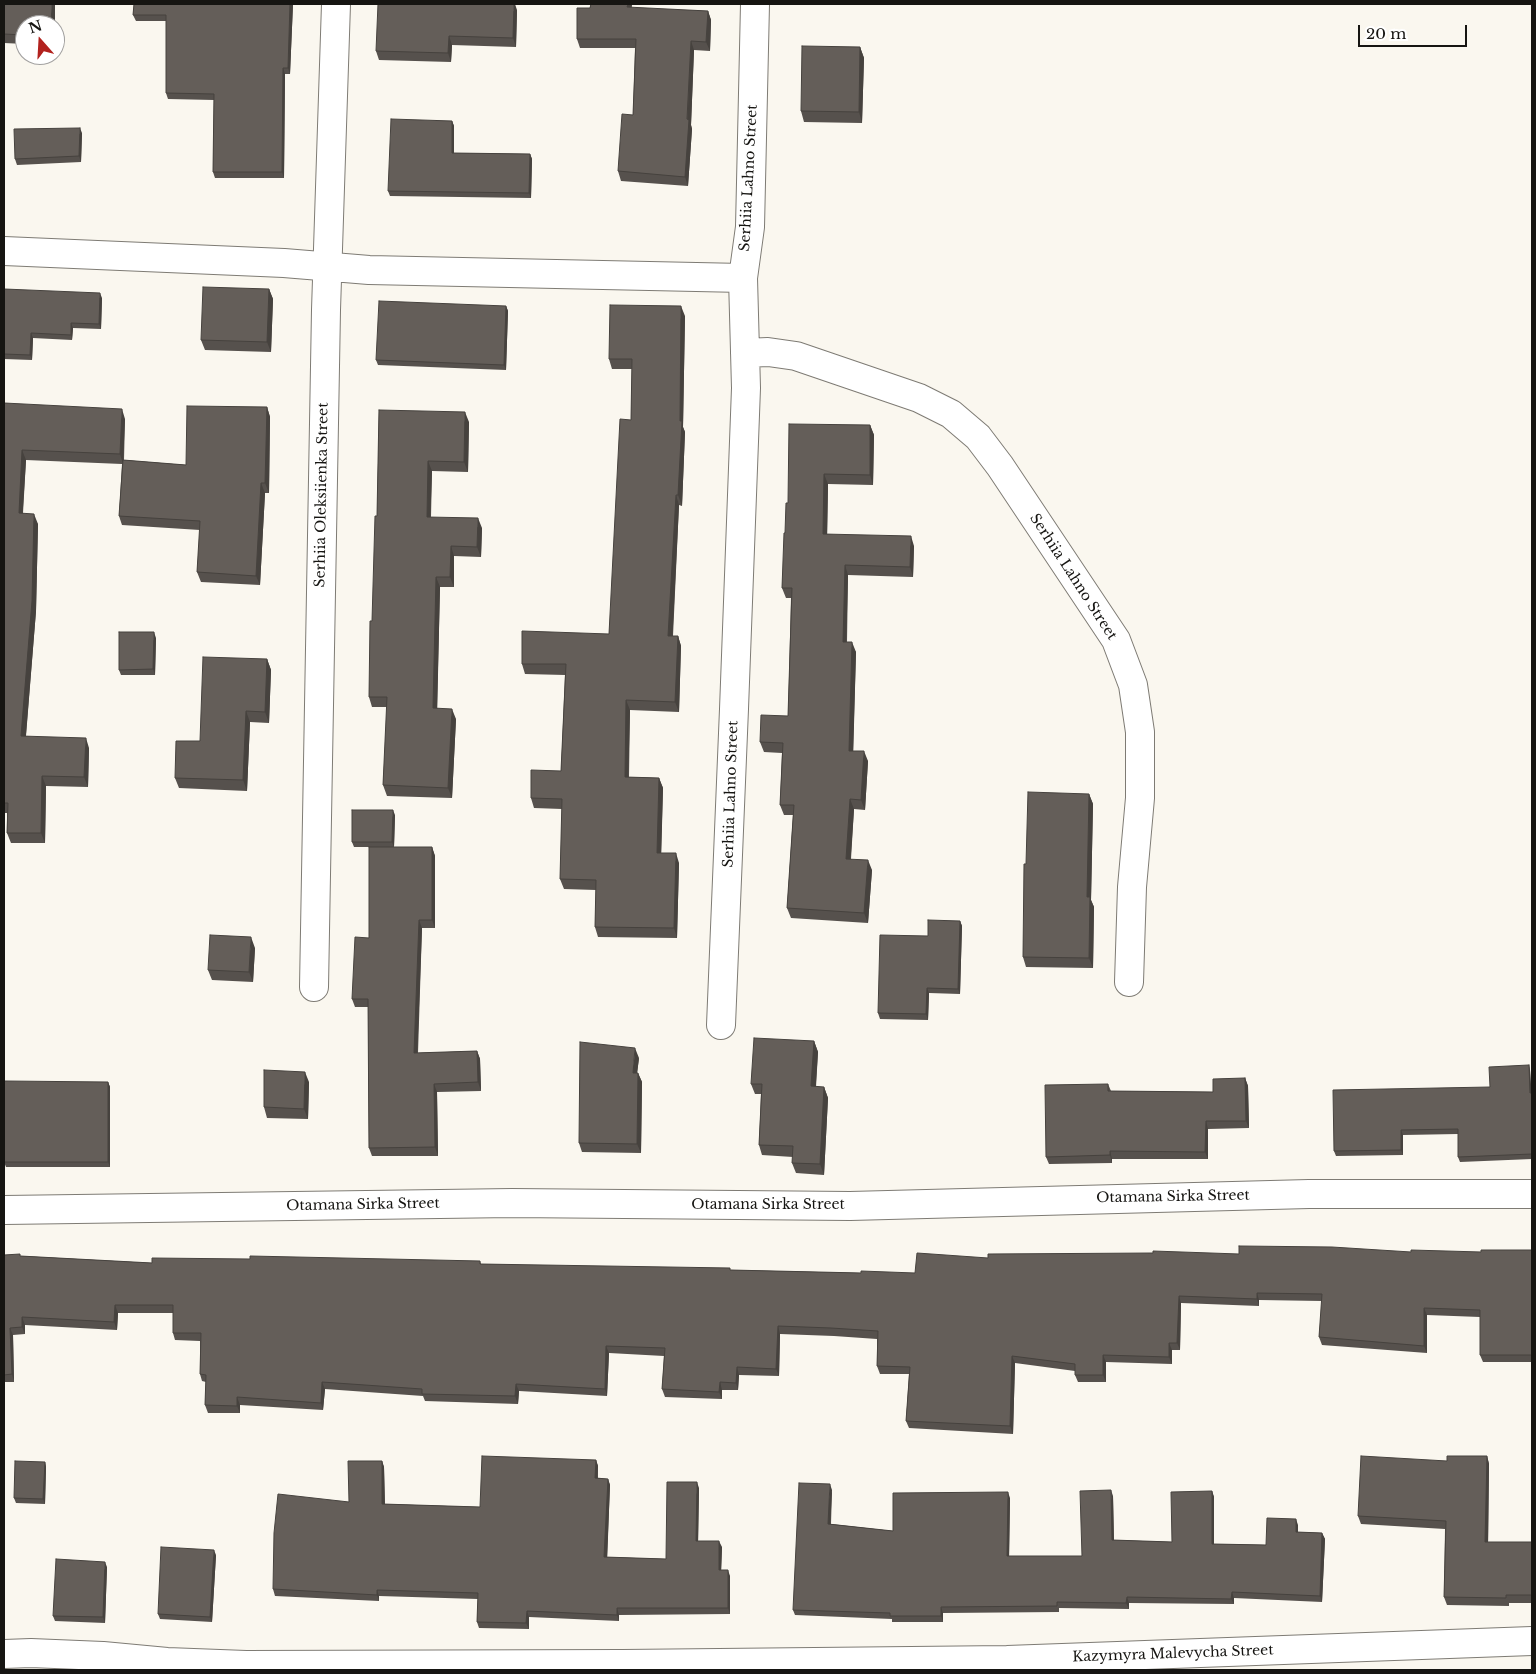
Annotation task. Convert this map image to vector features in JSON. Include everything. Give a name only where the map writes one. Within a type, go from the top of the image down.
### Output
[{"type":"street","name":"Serhiia Oleksiienka Street","points":[[314,987],[327,266],[336,4]]},
{"type":"street","name":"Serhiia Lahno Street","points":[[721,1025],[745,398],[743,278],[750,227],[755,4]]},
{"type":"street","points":[[4,252],[284,262],[369,270],[743,278]]},
{"type":"street","name":"Serhiia Lahno Street","points":[[745,353],[768,352],[796,356],[919,398],[951,414],[978,437],[1000,466],[1116,640],[1133,685],[1140,732],[1140,798],[1132,887],[1129,982]]},
{"type":"street","name":"Otamana Sirka Street","points":[[4,1210],[512,1203],[850,1206],[1309,1194],[1532,1194]]},
{"type":"street","name":"Kazymyra Malevycha Street","points":[[4,1654],[31,1653],[103,1656],[168,1662],[246,1665],[1006,1660],[1049,1664],[1532,1641]]},
{"type":"building","points":[[4,4],[52,4],[51,15],[15,15],[15,35],[4,34]]},
{"type":"building","points":[[134,4],[290,4],[288,68],[283,68],[282,172],[213,172],[214,94],[166,93],[166,15],[133,15]]},
{"type":"building","points":[[378,4],[514,4],[513,38],[449,36],[448,53],[376,51]]},
{"type":"building","points":[[591,4],[628,4],[627,7],[708,11],[706,42],[691,41],[685,177],[618,171],[622,114],[633,115],[636,39],[577,39],[577,8],[590,8]]},
{"type":"building","points":[[802,46],[860,47],[859,112],[801,111]]},
{"type":"building","points":[[391,119],[452,121],[452,153],[530,154],[529,193],[388,191]]},
{"type":"building","points":[[80,128],[79,156],[15,159],[14,129]]},
{"type":"building","points":[[203,287],[269,289],[267,342],[201,340]]},
{"type":"building","points":[[4,289],[100,293],[99,324],[71,323],[71,335],[31,333],[30,355],[4,354]]},
{"type":"building","points":[[379,301],[506,306],[504,365],[376,360]]},
{"type":"building","points":[[610,305],[681,306],[680,421],[682,421],[668,636],[678,636],[675,702],[626,700],[625,777],[659,778],[657,853],[676,853],[674,928],[595,927],[596,880],[560,879],[562,799],[531,798],[531,770],[561,771],[566,664],[522,664],[522,631],[609,634],[620,419],[631,420],[632,359],[609,359]]},
{"type":"building","points":[[4,403],[122,409],[120,454],[22,450],[19,513],[34,514],[32,601],[21,736],[86,738],[84,777],[42,776],[41,833],[7,833],[8,803],[4,803]]},
{"type":"building","points":[[187,406],[267,407],[265,483],[261,483],[256,576],[197,572],[200,521],[119,516],[123,460],[186,465]]},
{"type":"building","points":[[379,410],[465,412],[464,462],[428,461],[427,517],[478,518],[477,547],[451,546],[450,577],[436,577],[433,708],[452,709],[448,788],[383,785],[387,697],[369,697],[370,621],[372,621],[375,516],[377,516]]},
{"type":"building","points":[[789,424],[870,425],[870,475],[824,474],[823,534],[911,536],[910,567],[845,565],[843,642],[852,642],[849,751],[864,751],[861,800],[850,799],[846,859],[868,860],[864,913],[787,908],[794,805],[780,805],[783,743],[760,742],[761,715],[788,716],[792,588],[782,588],[786,503],[788,503]]},
{"type":"building","points":[[119,632],[154,632],[153,669],[119,670]]},
{"type":"building","points":[[203,657],[267,659],[265,712],[246,711],[243,780],[175,778],[176,741],[200,741]]},
{"type":"building","points":[[1028,792],[1089,794],[1087,897],[1090,897],[1089,958],[1023,957],[1024,864],[1026,864]]},
{"type":"building","points":[[352,810],[393,810],[392,842],[352,842]]},
{"type":"building","points":[[369,847],[432,847],[432,920],[419,920],[414,1053],[477,1051],[478,1082],[434,1084],[435,1147],[369,1148],[368,999],[352,999],[355,937],[369,938]]},
{"type":"building","points":[[928,920],[960,921],[958,989],[927,988],[926,1014],[878,1013],[880,935],[928,936]]},
{"type":"building","points":[[210,935],[251,937],[249,972],[208,970]]},
{"type":"building","points":[[754,1038],[814,1041],[811,1086],[824,1087],[820,1164],[792,1163],[793,1146],[759,1145],[762,1084],[751,1084]]},
{"type":"building","points":[[580,1042],[635,1048],[633,1073],[638,1073],[637,1144],[579,1143]]},
{"type":"building","points":[[1529,1065],[1530,1093],[1532,1093],[1532,1154],[1458,1157],[1458,1129],[1401,1130],[1401,1150],[1334,1151],[1333,1090],[1490,1087],[1489,1067]]},
{"type":"building","points":[[264,1070],[305,1072],[304,1109],[264,1107]]},
{"type":"building","points":[[1245,1078],[1246,1121],[1206,1121],[1205,1152],[1110,1151],[1110,1155],[1046,1157],[1045,1085],[1108,1084],[1108,1091],[1213,1092],[1213,1079]]},
{"type":"building","points":[[4,1081],[108,1082],[108,1162],[4,1162]]},
{"type":"building","points":[[1239,1246],[1332,1247],[1411,1252],[1411,1250],[1481,1252],[1481,1250],[1532,1250],[1532,1355],[1480,1355],[1480,1310],[1424,1308],[1424,1346],[1319,1337],[1322,1294],[1257,1293],[1257,1299],[1179,1296],[1177,1343],[1169,1343],[1169,1357],[1103,1355],[1103,1375],[1075,1375],[1075,1364],[1012,1356],[1010,1426],[906,1421],[910,1367],[877,1366],[878,1331],[778,1326],[776,1369],[737,1367],[736,1383],[720,1382],[719,1392],[662,1389],[665,1348],[606,1346],[605,1389],[516,1384],[515,1396],[422,1394],[422,1389],[322,1382],[321,1403],[237,1397],[237,1406],[205,1405],[206,1375],[200,1374],[201,1333],[173,1333],[173,1305],[115,1305],[114,1322],[22,1317],[22,1327],[10,1328],[12,1374],[4,1375],[4,1255],[20,1254],[20,1256],[152,1263],[152,1258],[250,1259],[250,1256],[480,1261],[480,1264],[915,1273],[917,1253],[988,1258],[988,1254],[1153,1253],[1153,1251],[1239,1254]]},
{"type":"building","points":[[482,1456],[596,1460],[595,1478],[608,1479],[604,1557],[666,1559],[667,1482],[697,1482],[696,1541],[719,1541],[719,1570],[728,1570],[728,1608],[617,1608],[617,1615],[527,1611],[526,1623],[477,1622],[478,1593],[377,1590],[377,1595],[273,1589],[274,1533],[278,1494],[349,1502],[348,1461],[382,1461],[382,1504],[480,1507]]},
{"type":"building","points":[[1361,1456],[1447,1461],[1447,1456],[1487,1456],[1485,1542],[1532,1542],[1532,1595],[1506,1595],[1506,1598],[1444,1597],[1446,1521],[1358,1516]]},
{"type":"building","points":[[15,1461],[45,1462],[43,1499],[14,1498]]},
{"type":"building","points":[[799,1483],[830,1484],[828,1524],[893,1531],[893,1493],[1008,1492],[1007,1556],[1082,1556],[1080,1491],[1111,1490],[1112,1540],[1172,1542],[1171,1492],[1212,1491],[1212,1544],[1266,1545],[1267,1518],[1296,1519],[1296,1532],[1322,1533],[1320,1596],[1232,1592],[1231,1599],[1127,1597],[1126,1603],[1057,1602],[1057,1606],[941,1607],[941,1616],[890,1616],[890,1613],[793,1610]]},
{"type":"building","points":[[161,1547],[214,1550],[210,1617],[158,1614]]},
{"type":"building","points":[[56,1559],[105,1562],[103,1617],[53,1616]]}]
